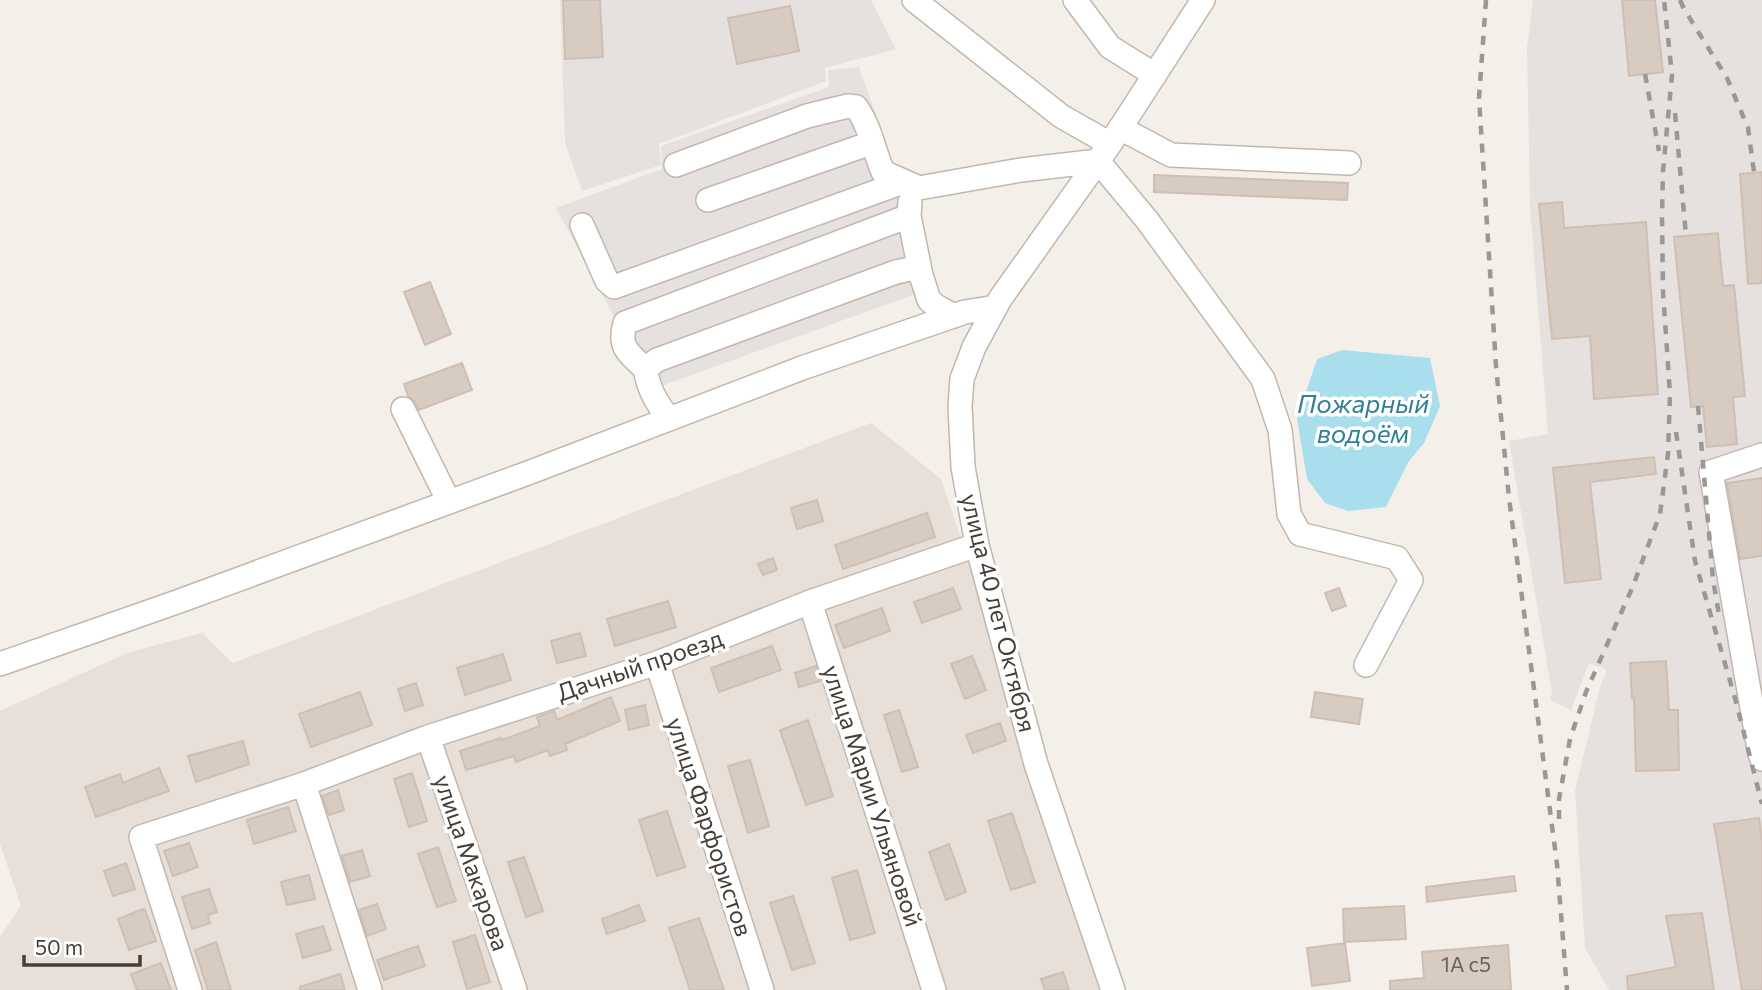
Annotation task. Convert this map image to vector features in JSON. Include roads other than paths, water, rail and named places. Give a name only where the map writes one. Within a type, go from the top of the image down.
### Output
[{"type":"street","points":[[914,0],[1061,116],[1109,144],[1171,155],[1349,163]]},
{"type":"street","points":[[1075,0],[1110,47],[1155,75]]},
{"type":"street","name":"улица 40 лет Октября","points":[[1113,990],[1036,764],[977,545],[963,467],[960,406],[962,379],[974,347],[996,307],[1109,144],[1203,0]]},
{"type":"street","points":[[676,165],[807,116],[848,106],[856,107],[863,116],[883,172],[911,185]]},
{"type":"street","points":[[708,200],[871,143]]},
{"type":"street","points":[[582,225],[607,281],[614,287],[911,185],[1021,170],[1109,144]]},
{"type":"street","points":[[1109,144],[1147,220],[1263,379],[1280,430],[1289,514],[1300,534],[1397,558],[1411,580],[1366,665]]},
{"type":"street","points":[[911,185],[909,216],[929,300],[954,316]]},
{"type":"street","points":[[669,419],[654,398],[645,369],[625,349],[621,337],[625,323],[909,216]]},
{"type":"street","points":[[645,369],[657,360],[745,327],[896,272],[919,267]]},
{"type":"street","points":[[0,664],[449,502],[802,368],[965,312],[996,307]]},
{"type":"street","points":[[403,409],[449,502]]},
{"type":"street","points":[[1762,454],[1711,472],[1762,759]]},
{"type":"street","name":"Дачный проезд","points":[[190,990],[141,837],[303,784],[428,737],[657,663],[810,603],[977,545]]},
{"type":"street","name":"улица Марии Ульяновой","points":[[810,603],[934,990]]},
{"type":"street","name":"улица Фарфористов","points":[[657,663],[762,990]]},
{"type":"street","name":"улица Макарова","points":[[428,737],[515,990]]},
{"type":"street","points":[[303,784],[370,990]]},
{"type":"water","name":"Пожарный водоём","points":[[1342,350],[1430,358],[1440,406],[1424,443],[1409,461],[1386,507],[1348,511],[1325,503],[1307,479],[1297,419],[1317,359]]},
{"type":"railway","points":[[1486,0],[1479,98],[1496,366],[1509,498],[1557,864],[1567,990]]},
{"type":"railway","points":[[1559,819],[1559,799],[1570,739],[1586,692],[1633,586],[1660,514],[1668,454],[1670,394],[1663,292],[1662,216],[1663,171],[1672,75],[1664,0]]},
{"type":"railway","points":[[1680,0],[1727,78],[1748,128],[1754,172]]},
{"type":"railway","points":[[1645,74],[1659,151]]},
{"type":"railway","points":[[1675,113],[1686,236]]},
{"type":"railway","points":[[1698,406],[1713,579],[1719,615]]},
{"type":"railway","points":[[1676,432],[1695,561],[1735,698],[1762,804]]}]
